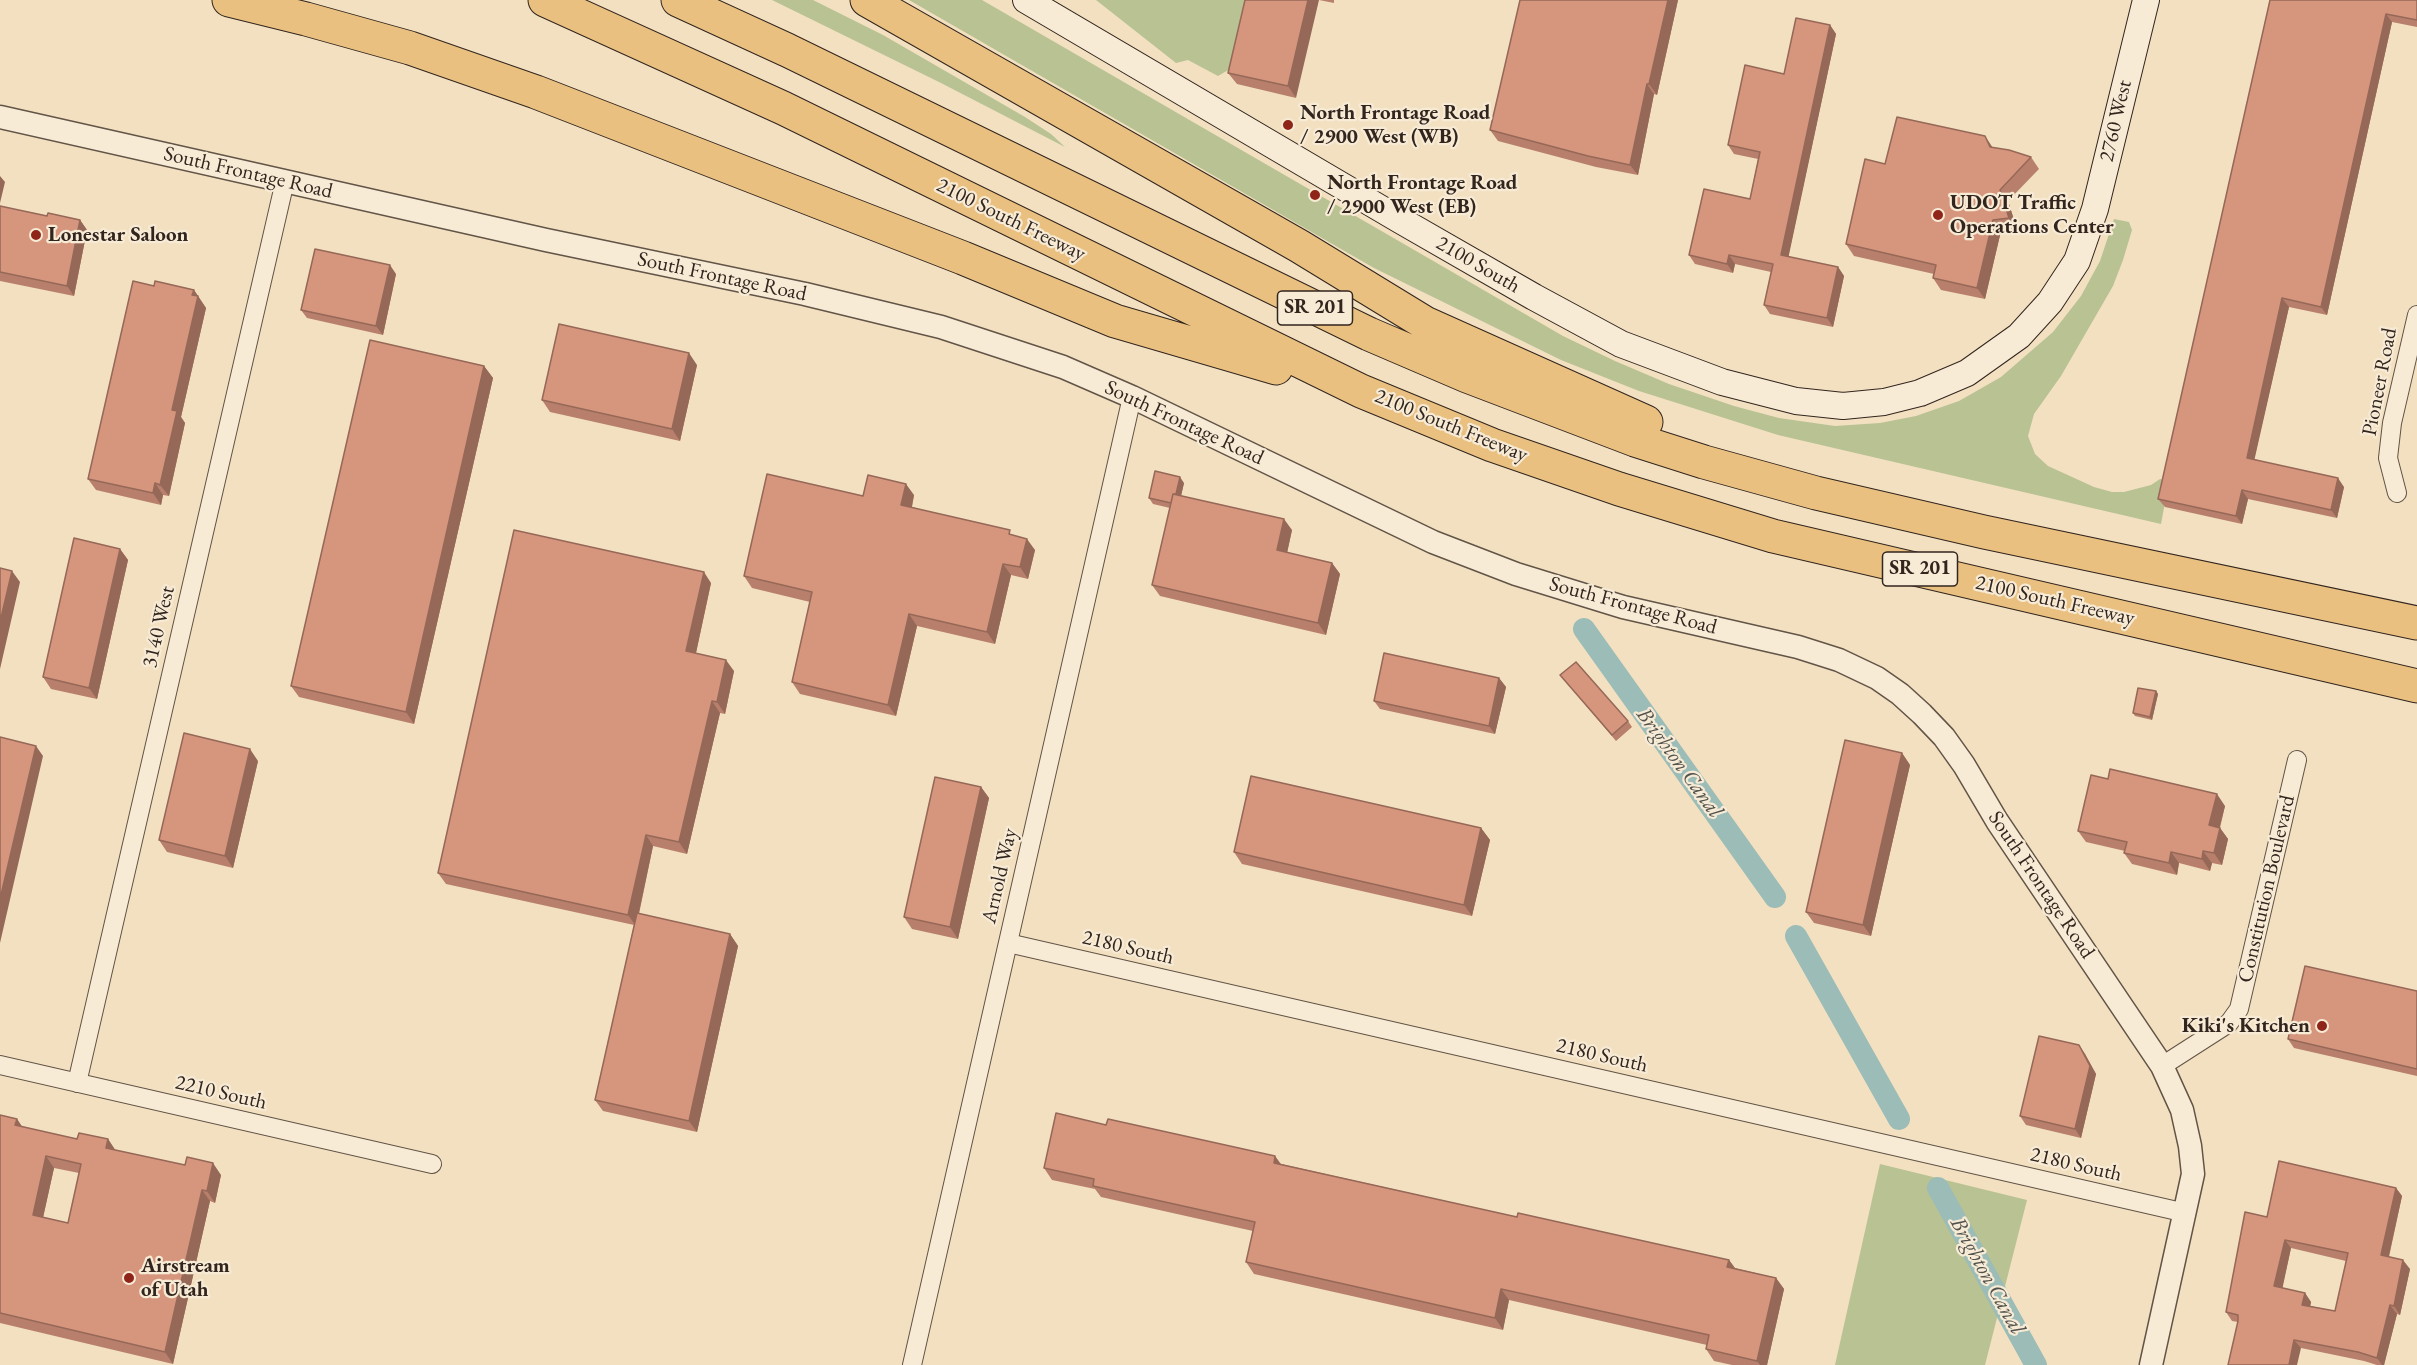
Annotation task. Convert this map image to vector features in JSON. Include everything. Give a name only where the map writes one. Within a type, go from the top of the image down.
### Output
[{"type":"highway","points":[[229,0],[410,48],[526,89],[963,258],[1115,321],[1250,359],[1431,421]]},
{"type":"highway","name":"2100 South Freeway","points":[[545,0],[783,108],[1292,358],[1431,421],[1618,489],[1773,536],[2417,686]]},
{"type":"highway","name":"SR 201","points":[[678,0],[787,50],[1369,334],[1467,376],[1576,418],[1704,462],[1816,493],[1984,532],[2408,620]]},
{"type":"highway","points":[[867,0],[1299,246],[1425,323],[1643,421],[1810,480],[1984,532]]},
{"type":"main road","name":"2100 South","points":[[1026,0],[1534,297],[1621,344],[1673,365],[1722,382],[1796,401],[1843,406],[1884,402],[1911,395],[1968,373]]},
{"type":"main road","name":"2760 West","points":[[1968,373],[2019,336],[2050,302],[2077,261],[2096,209],[2146,0]]},
{"type":"street","name":"South Frontage Road","points":[[0,117],[546,240],[806,294],[941,327],[1063,367],[1132,397],[1433,542],[1516,573],[1623,608],[1798,647],[1839,660],[1876,678],[1900,694],[1944,737],[2004,831],[2162,1066]]},
{"type":"street","name":"3140 West","points":[[77,1083],[285,181]]},
{"type":"street","name":"Pioneer Road","points":[[2397,493],[2388,458],[2392,423],[2417,315]]},
{"type":"street","name":"Arnold Way","points":[[912,1365],[1132,397]]},
{"type":"street","name":"Constitution Boulevard","points":[[2162,1066],[2229,1023],[2239,1009],[2297,760]]},
{"type":"street","name":"2180 South","points":[[1008,943],[2186,1213]]},
{"type":"street","name":"2210 South","points":[[0,1065],[432,1164]]},
{"type":"street","points":[[2151,1365],[2193,1174],[2182,1110],[2162,1066]]},
{"type":"green space","points":[[772,0],[813,0],[883,35],[1025,117],[1051,134],[1065,147],[941,83]]},
{"type":"green space","points":[[909,0],[982,0],[1563,336],[1669,384],[1734,406],[1779,418],[1835,426],[1880,423],[1916,416],[1959,401],[2001,377],[2053,332],[2081,296],[2100,261],[2114,219],[2129,222],[2132,230],[2113,286],[2061,376],[2034,414],[2028,436],[2035,454],[2048,466],[2094,487],[2112,492],[2124,492],[2151,485],[2160,479],[2169,481],[2161,524],[1778,435],[1639,391],[1561,360],[1374,268]]},
{"type":"green space","points":[[1096,0],[1246,0],[1230,69],[1218,76],[1188,60],[1176,63]]},
{"type":"green space","points":[[1880,1164],[2027,1200],[1985,1365],[1835,1365]]},
{"type":"building","points":[[1245,0],[1308,0],[1288,86],[1228,73]]},
{"type":"building","points":[[1520,0],[1668,0],[1630,165],[1490,130]]},
{"type":"building","points":[[2270,0],[2417,0],[2417,20],[2386,14],[2321,307],[2282,298],[2247,458],[2338,478],[2331,510],[2242,490],[2236,516],[2158,499]]},
{"type":"building","points":[[1796,18],[1830,25],[1781,255],[1838,267],[1827,318],[1764,305],[1773,264],[1729,255],[1727,264],[1689,255],[1704,189],[1750,199],[1760,152],[1728,145],[1745,65],[1784,74]]},
{"type":"building","name":"UDOT Traffic Operations Center","points":[[1897,117],[1985,136],[1990,147],[2031,157],[2000,190],[2009,218],[1993,220],[1977,288],[1933,278],[1936,265],[1846,244],[1865,159],[1885,164]]},
{"type":"building","points":[[0,206],[80,220],[67,286],[0,272]]},
{"type":"building","points":[[315,249],[390,265],[376,326],[301,310]]},
{"type":"building","points":[[133,281],[154,286],[155,281],[194,290],[192,295],[198,296],[172,410],[177,411],[160,485],[155,483],[153,493],[88,479]]},
{"type":"building","points":[[559,324],[689,353],[672,429],[542,400]]},
{"type":"building","points":[[370,340],[484,366],[406,712],[291,686]]},
{"type":"building","points":[[1155,471],[1180,477],[1171,503],[1149,498]]},
{"type":"building","points":[[767,474],[863,496],[868,475],[906,484],[901,505],[1010,530],[1009,534],[1027,539],[1020,567],[1003,564],[987,632],[909,614],[888,705],[792,682],[812,592],[744,576]]},
{"type":"building","points":[[1173,494],[1284,519],[1277,550],[1332,563],[1318,623],[1152,585]]},
{"type":"building","points":[[514,530],[704,572],[686,651],[726,660],[717,702],[712,701],[679,842],[646,835],[628,915],[438,873]]},
{"type":"building","points":[[74,538],[120,549],[89,688],[43,677]]},
{"type":"building","points":[[0,568],[12,571],[0,622]]},
{"type":"building","points":[[1384,653],[1499,678],[1489,726],[1374,701]]},
{"type":"building","points":[[1576,662],[1628,721],[1612,735],[1560,675]]},
{"type":"building","points":[[2138,688],[2156,691],[2150,717],[2133,713]]},
{"type":"building","points":[[184,733],[250,749],[225,856],[159,840]]},
{"type":"building","points":[[0,737],[36,746],[0,899]]},
{"type":"building","points":[[1845,740],[1902,753],[1863,925],[1806,912]]},
{"type":"building","points":[[2110,769],[2217,794],[2209,825],[2220,828],[2214,853],[2203,851],[2202,859],[2171,852],[2169,863],[2124,853],[2127,842],[2078,831],[2091,775],[2108,779]]},
{"type":"building","points":[[1251,776],[1481,828],[1464,905],[1234,852]]},
{"type":"building","points":[[935,777],[981,787],[950,927],[904,917]]},
{"type":"building","points":[[637,913],[730,934],[689,1121],[595,1100]]},
{"type":"building","points":[[2305,966],[2417,991],[2417,1069],[2288,1039]]},
{"type":"building","points":[[2039,1036],[2079,1045],[2090,1066],[2075,1129],[2020,1116]]},
{"type":"building","points":[[1056,1113],[1106,1125],[1108,1119],[1275,1156],[1274,1163],[1517,1217],[1518,1213],[1729,1260],[1727,1267],[1776,1278],[1757,1361],[1706,1349],[1709,1335],[1501,1289],[1495,1318],[1246,1262],[1255,1222],[1093,1186],[1094,1179],[1044,1168]]},
{"type":"building","name":"Airstream of Utah","points":[[0,1115],[17,1119],[15,1125],[77,1139],[79,1133],[108,1139],[106,1148],[185,1165],[187,1157],[213,1163],[207,1191],[202,1190],[165,1352],[0,1313]],"holes":[[[46,1156],[81,1164],[68,1223],[33,1215]]]},
{"type":"building","points":[[2279,1161],[2396,1188],[2381,1255],[2403,1260],[2394,1306],[2390,1305],[2377,1358],[2358,1352],[2294,1340],[2289,1365],[2228,1365],[2238,1315],[2226,1312],[2245,1212],[2267,1217]],"holes":[[[2285,1240],[2348,1253],[2335,1311],[2302,1305],[2305,1293],[2274,1286]]]},
{"type":"waterway","name":"Brighton Canal","points":[[1584,629],[1775,897]]},
{"type":"waterway","name":"Brighton Canal","points":[[1796,936],[1899,1119]]},
{"type":"waterway","name":"Brighton Canal","points":[[1938,1188],[2036,1365]]},
{"type":"place","name":"North Frontage Road / 2900 West (WB)","points":[[1288,125]]},
{"type":"place","name":"North Frontage Road / 2900 West (EB)","points":[[1315,195]]},
{"type":"place","name":"UDOT Traffic Operations Center","points":[[1938,215]]},
{"type":"place","name":"Lonestar Saloon","points":[[36,235]]},
{"type":"place","name":"Kiki's Kitchen","points":[[2322,1026]]},
{"type":"place","name":"Airstream of Utah","points":[[129,1278]]}]
